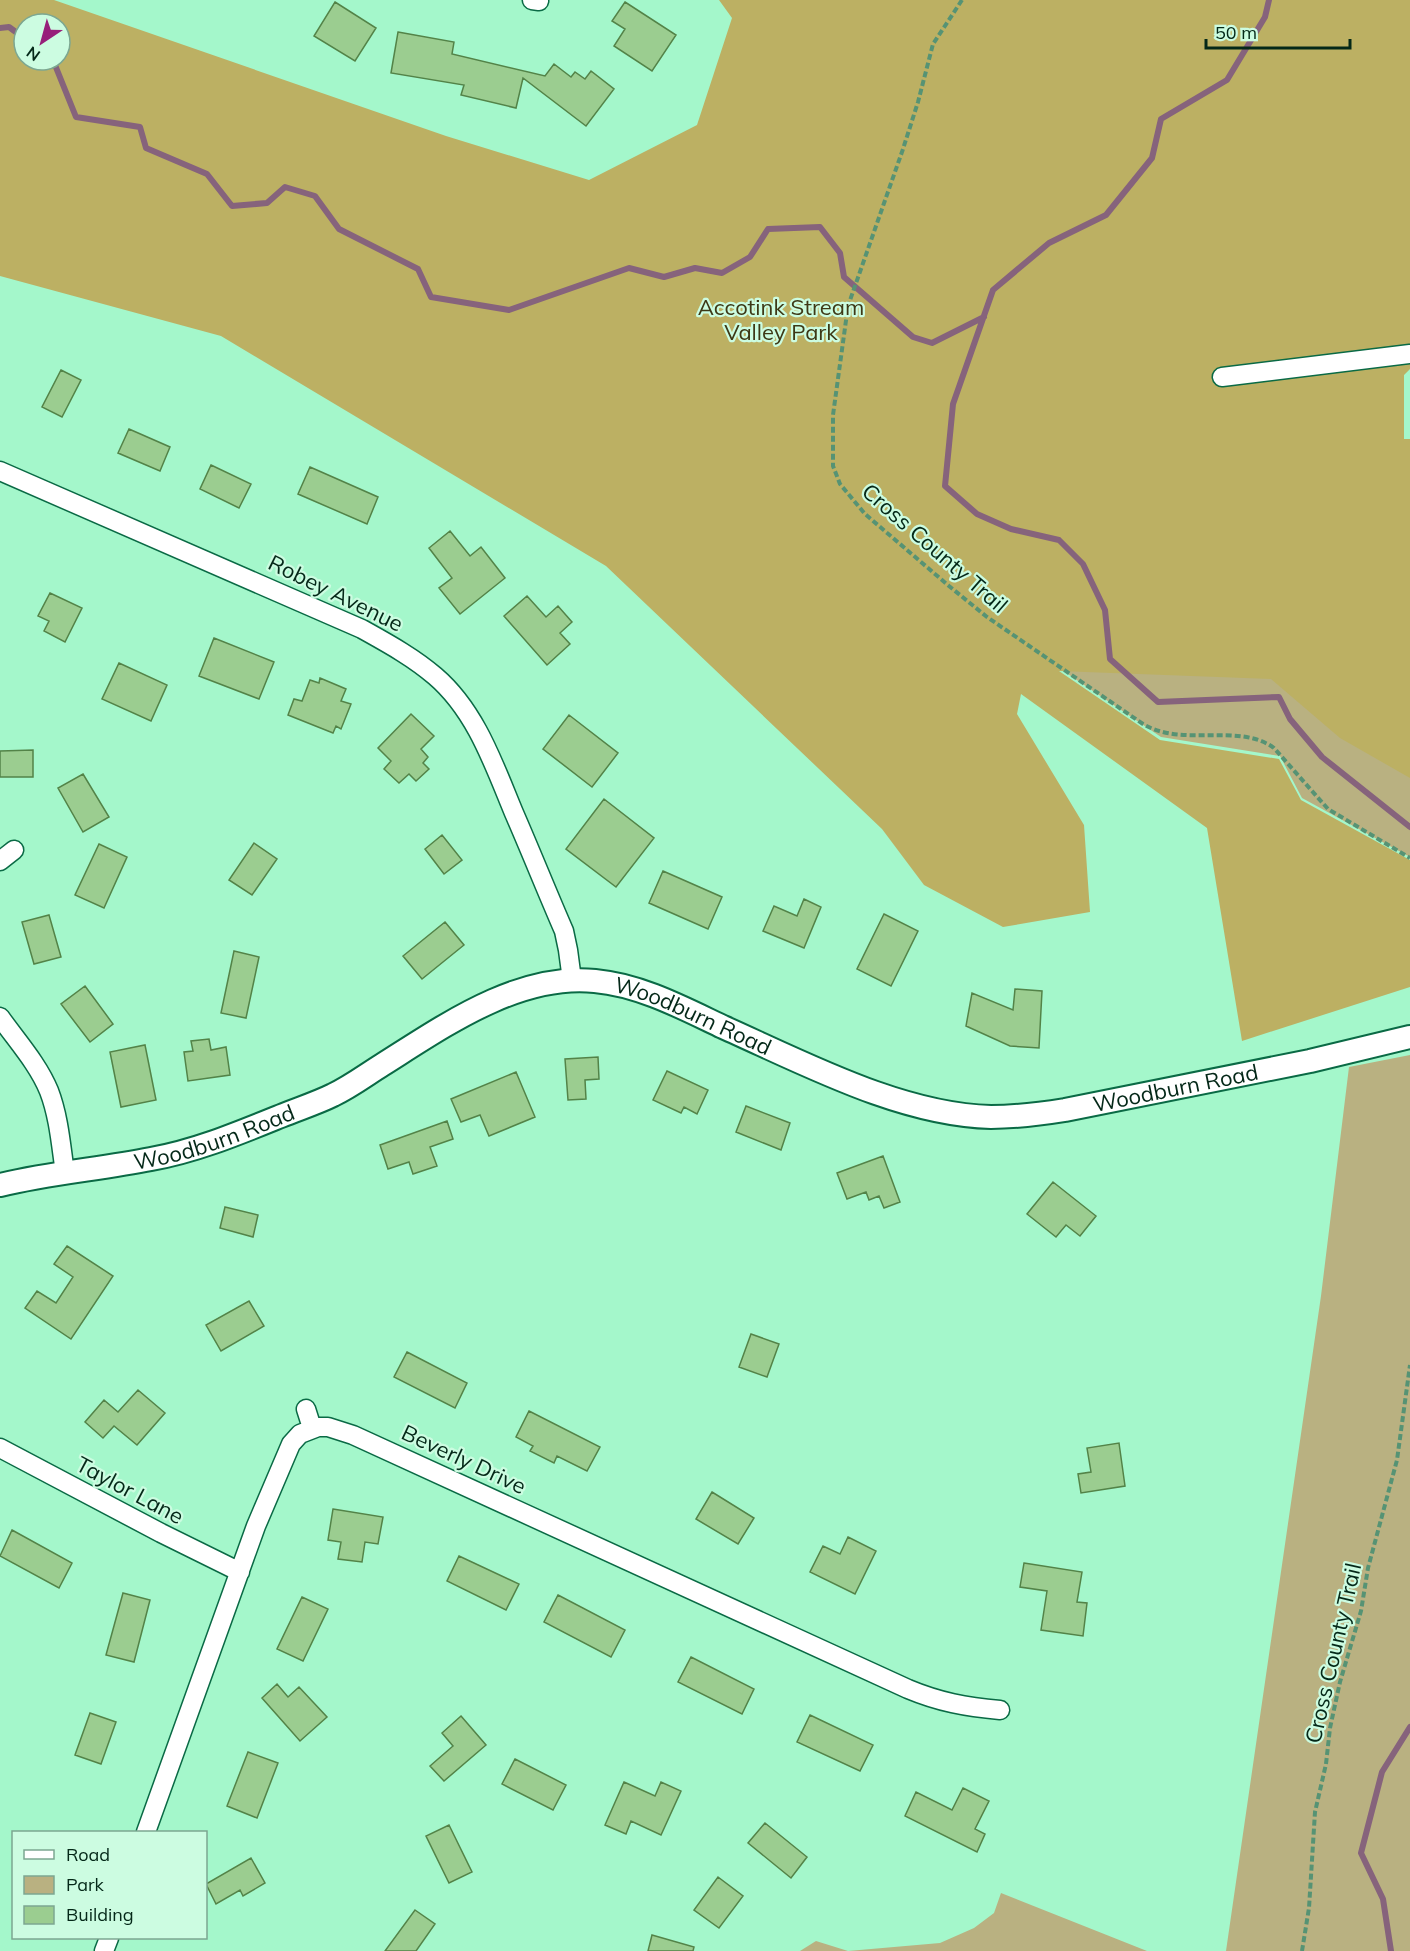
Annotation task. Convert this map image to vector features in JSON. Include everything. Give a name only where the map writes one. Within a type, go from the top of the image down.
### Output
[{"type":"street","points":[[532,0],[539,1]]},
{"type":"street","points":[[1222,377],[1410,354]]},
{"type":"street","name":"Robey Avenue","points":[[0,471],[362,629],[399,650],[435,676],[471,718],[489,753],[564,931],[572,980]]},
{"type":"street","name":"Woodburn Road","points":[[0,1185],[152,1159],[226,1138],[334,1094],[400,1053],[480,1008],[510,994],[547,983],[572,980],[617,984],[657,998],[823,1072],[892,1098],[927,1107],[988,1117],[1024,1116],[1065,1110],[1310,1061],[1410,1037]]},
{"type":"street","points":[[0,1017],[38,1069],[49,1092],[56,1116],[65,1173]]},
{"type":"street","points":[[147,1831],[256,1527],[291,1444],[300,1434],[312,1428],[306,1409]]},
{"type":"street","name":"Beverly Drive","points":[[312,1428],[328,1427],[400,1455],[579,1540],[934,1700],[965,1707],[999,1710]]},
{"type":"street","name":"Taylor Lane","points":[[0,1448],[160,1533],[240,1572]]},
{"type":"path","name":"Cross County Trail","points":[[962,0],[933,44],[918,102],[851,300],[833,416],[833,466],[840,484],[865,514],[987,617],[1143,724],[1154,730],[1173,735],[1237,737],[1266,743],[1274,748],[1328,809],[1410,858]]},
{"type":"path","name":"Cross County Trail","points":[[1302,1951],[1311,1886],[1316,1812],[1326,1764],[1330,1728],[1340,1682],[1361,1611],[1368,1568],[1397,1460],[1410,1365]]},
{"type":"green space","name":"Accotink Stream Valley Park","points":[[0,0],[54,0],[446,136],[589,180],[697,125],[732,18],[719,0],[1410,0],[1410,369],[1404,375],[1404,439],[1410,439],[1410,778],[1340,738],[1271,679],[1059,671],[1160,740],[1279,759],[1301,800],[1410,860],[1410,987],[1242,1041],[1207,828],[1021,694],[1017,714],[1084,825],[1090,912],[1003,927],[924,885],[882,829],[606,566],[221,336],[0,276]]},
{"type":"green space","points":[[1059,668],[1410,682],[1410,857],[1302,798],[1280,756],[1161,737]]},
{"type":"green space","points":[[1410,1055],[1410,1951],[1226,1951],[1321,1296],[1349,1067]]},
{"type":"green space","points":[[1001,1893],[1147,1951],[848,1951],[940,1943],[974,1928],[994,1913]]},
{"type":"green space","points":[[816,1941],[848,1951],[800,1951]]},
{"type":"building","points":[[335,2],[376,28],[355,61],[314,36]]},
{"type":"building","points":[[625,2],[676,35],[652,71],[614,46],[625,29],[612,21]]},
{"type":"building","points":[[398,32],[454,42],[452,54],[545,76],[554,64],[571,77],[575,72],[585,79],[591,71],[614,89],[586,126],[523,78],[516,108],[461,95],[464,85],[391,73]]},
{"type":"building","points":[[61,370],[81,380],[62,417],[42,407]]},
{"type":"building","points":[[129,429],[170,447],[160,471],[118,453]]},
{"type":"building","points":[[211,465],[251,484],[239,508],[200,489]]},
{"type":"building","points":[[310,467],[378,497],[367,524],[298,494]]},
{"type":"building","points":[[450,531],[470,556],[481,547],[505,578],[460,614],[439,588],[452,578],[429,548]]},
{"type":"building","points":[[50,593],[82,608],[65,642],[44,631],[49,621],[38,616]]},
{"type":"building","points":[[527,596],[546,617],[558,606],[572,622],[560,633],[570,644],[547,665],[504,616]]},
{"type":"building","points":[[214,638],[274,662],[259,699],[199,676]]},
{"type":"building","points":[[119,663],[167,685],[151,721],[102,699]]},
{"type":"building","points":[[320,678],[346,689],[341,701],[351,704],[341,729],[336,726],[333,733],[288,715],[294,699],[302,701],[310,680],[319,683]]},
{"type":"building","points":[[411,714],[434,736],[421,749],[428,757],[423,763],[429,769],[416,781],[409,774],[399,783],[384,769],[391,761],[378,748]]},
{"type":"building","points":[[569,715],[618,753],[592,787],[543,749]]},
{"type":"building","points":[[33,750],[33,777],[0,777],[0,751]]},
{"type":"building","points":[[83,774],[109,817],[83,832],[58,788]]},
{"type":"building","points":[[604,799],[654,838],[616,887],[566,849]]},
{"type":"building","points":[[442,835],[462,860],[444,874],[425,849]]},
{"type":"building","points":[[254,843],[277,859],[252,895],[229,880]]},
{"type":"building","points":[[99,844],[127,857],[104,908],[75,895]]},
{"type":"building","points":[[663,871],[722,897],[708,929],[649,903]]},
{"type":"building","points":[[804,899],[821,907],[804,948],[763,931],[774,906],[797,916]]},
{"type":"building","points":[[884,914],[918,931],[891,986],[857,969]]},
{"type":"building","points":[[49,915],[61,957],[34,964],[22,922]]},
{"type":"building","points":[[445,922],[464,945],[422,979],[403,956]]},
{"type":"building","points":[[234,951],[259,957],[246,1018],[221,1013]]},
{"type":"building","points":[[85,986],[113,1024],[90,1042],[61,1004]]},
{"type":"building","points":[[1015,989],[1042,991],[1039,1048],[1010,1046],[966,1026],[972,993],[1013,1010]]},
{"type":"building","points":[[209,1039],[211,1050],[226,1047],[230,1075],[188,1081],[184,1052],[193,1051],[191,1041]]},
{"type":"building","points":[[145,1045],[156,1100],[121,1107],[110,1052]]},
{"type":"building","points":[[598,1057],[599,1079],[585,1080],[586,1099],[568,1100],[565,1059]]},
{"type":"building","points":[[667,1071],[708,1090],[697,1114],[684,1107],[681,1113],[653,1100]]},
{"type":"building","points":[[516,1072],[535,1117],[489,1136],[480,1115],[461,1122],[451,1099]]},
{"type":"building","points":[[746,1106],[790,1123],[781,1150],[736,1132]]},
{"type":"building","points":[[447,1121],[453,1139],[430,1147],[437,1166],[413,1174],[409,1162],[388,1169],[380,1145]]},
{"type":"building","points":[[883,1156],[900,1202],[884,1208],[879,1196],[869,1200],[866,1192],[847,1199],[837,1173]]},
{"type":"building","points":[[1053,1182],[1096,1216],[1080,1236],[1066,1225],[1056,1237],[1027,1214]]},
{"type":"building","points":[[225,1207],[258,1215],[253,1237],[220,1228]]},
{"type":"building","points":[[67,1246],[113,1276],[71,1339],[25,1308],[37,1291],[56,1303],[73,1277],[54,1264]]},
{"type":"building","points":[[249,1301],[264,1326],[221,1351],[206,1325]]},
{"type":"building","points":[[751,1334],[779,1344],[767,1377],[739,1367]]},
{"type":"building","points":[[407,1352],[467,1383],[455,1408],[394,1377]]},
{"type":"building","points":[[138,1390],[165,1413],[137,1445],[114,1426],[103,1438],[85,1422],[104,1400],[118,1412]]},
{"type":"building","points":[[529,1411],[600,1447],[587,1471],[557,1456],[554,1463],[530,1451],[533,1446],[516,1437]]},
{"type":"building","points":[[1119,1443],[1125,1486],[1081,1493],[1078,1474],[1091,1472],[1087,1448]]},
{"type":"building","points":[[712,1492],[754,1518],[738,1544],[696,1519]]},
{"type":"building","points":[[333,1509],[383,1517],[378,1544],[365,1542],[362,1562],[338,1559],[341,1542],[328,1540]]},
{"type":"building","points":[[12,1530],[72,1563],[59,1588],[0,1556]]},
{"type":"building","points":[[848,1537],[876,1551],[855,1594],[810,1572],[823,1546],[840,1554]]},
{"type":"building","points":[[459,1556],[519,1584],[506,1610],[447,1581]]},
{"type":"building","points":[[1024,1563],[1082,1572],[1077,1602],[1087,1603],[1083,1636],[1041,1630],[1047,1591],[1020,1587]]},
{"type":"building","points":[[123,1593],[150,1600],[134,1662],[106,1655]]},
{"type":"building","points":[[558,1595],[625,1630],[611,1657],[544,1622]]},
{"type":"building","points":[[302,1597],[328,1609],[303,1661],[277,1649]]},
{"type":"building","points":[[691,1657],[754,1689],[742,1714],[678,1682]]},
{"type":"building","points":[[277,1684],[288,1697],[299,1687],[327,1717],[300,1741],[262,1698]]},
{"type":"building","points":[[90,1713],[116,1722],[101,1764],[75,1755]]},
{"type":"building","points":[[810,1715],[873,1745],[860,1771],[797,1742]]},
{"type":"building","points":[[461,1716],[486,1745],[444,1781],[430,1766],[453,1746],[442,1733]]},
{"type":"building","points":[[248,1752],[278,1763],[257,1818],[227,1806]]},
{"type":"building","points":[[515,1759],[566,1785],[553,1810],[502,1784]]},
{"type":"building","points":[[624,1782],[655,1796],[661,1782],[681,1791],[661,1835],[631,1821],[626,1834],[605,1825]]},
{"type":"building","points":[[963,1788],[989,1801],[975,1829],[985,1834],[977,1852],[905,1816],[916,1792],[952,1810]]},
{"type":"building","points":[[765,1823],[807,1857],[791,1878],[748,1843]]},
{"type":"building","points":[[449,1825],[472,1872],[449,1883],[426,1836]]},
{"type":"building","points":[[251,1858],[265,1883],[243,1896],[240,1890],[216,1904],[207,1883]]},
{"type":"building","points":[[718,1877],[743,1896],[719,1928],[694,1910]]},
{"type":"building","points":[[415,1910],[435,1924],[416,1951],[385,1951]]},
{"type":"building","points":[[652,1935],[694,1947],[693,1951],[648,1951]]},
{"type":"waterway","points":[[1269,0],[1265,17],[1227,80],[1161,119],[1152,158],[1106,215],[1049,243],[993,290],[953,404],[945,486],[977,514],[1011,529],[1059,540],[1083,564],[1105,610],[1110,659],[1158,702],[1279,697],[1290,719],[1322,757],[1410,827]]},
{"type":"waterway","points":[[0,28],[9,27],[12,29]]},
{"type":"waterway","points":[[58,72],[76,117],[140,127],[146,148],[207,174],[232,206],[267,203],[285,187],[315,196],[339,229],[418,269],[431,297],[509,310],[629,268],[664,277],[695,268],[722,273],[750,257],[768,229],[820,227],[840,253],[844,277],[913,337],[932,343],[984,317]]},
{"type":"waterway","points":[[1391,1951],[1383,1899],[1361,1853],[1382,1772],[1410,1727]]}]
